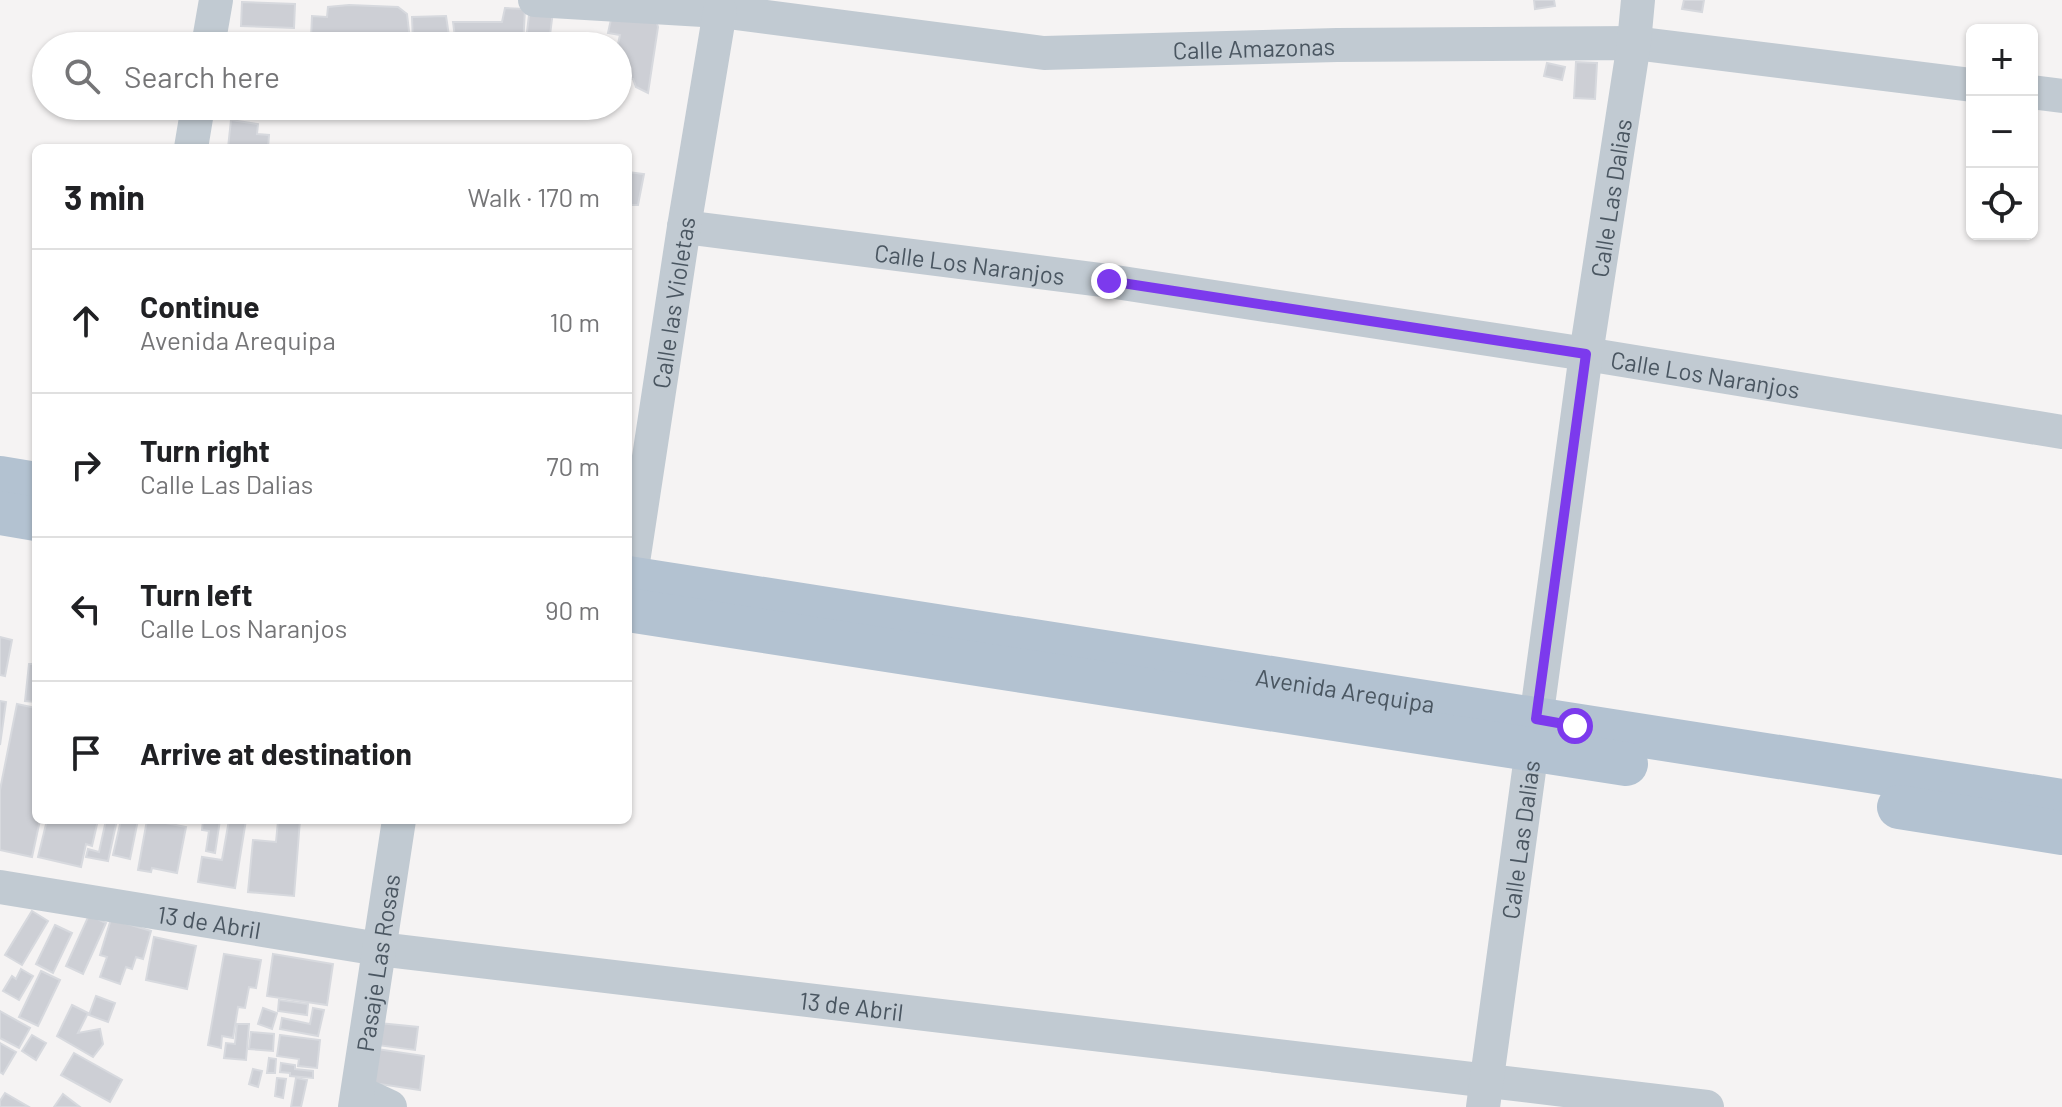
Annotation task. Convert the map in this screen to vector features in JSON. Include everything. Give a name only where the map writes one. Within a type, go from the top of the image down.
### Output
[{"type":"main road","points":[[0,478],[32,483]]},
{"type":"main road","points":[[0,513],[32,518]]},
{"type":"main road","name":"Avenida Arequipa","points":[[632,590],[1534,735],[2062,833]]},
{"type":"main road","name":"Avenida Arequipa","points":[[1534,735],[2062,801]]},
{"type":"street","points":[[210,32],[216,0]]},
{"type":"street","name":"Calle Amazonas","points":[[535,0],[720,11],[1044,53],[1337,45],[1634,43],[1966,84]]},
{"type":"street","name":"Calle Las Dalias","points":[[1485,1094],[1586,354],[1638,0]]},
{"type":"street","name":"Calle las Violetas","points":[[632,570],[720,11]]},
{"type":"street","points":[[2038,93],[2062,96]]},
{"type":"street","points":[[192,144],[196,120]]},
{"type":"street","name":"Calle Los Naranjos","points":[[684,227],[1109,281],[1586,354],[2062,432]]},
{"type":"street","name":"Pasaje Las Rosas","points":[[356,1100],[398,824]]},
{"type":"street","name":"13 de Abril","points":[[0,887],[379,949],[1485,1094],[1707,1107]]},
{"type":"street","points":[[356,1100],[390,1107]]},
{"type":"building","points":[[1534,0],[1554,0],[1555,6],[1535,9]]},
{"type":"building","points":[[1684,0],[1704,0],[1702,12],[1682,9]]},
{"type":"building","points":[[242,2],[295,4],[294,28],[241,26]]},
{"type":"building","points":[[328,7],[398,7],[407,14],[409,32],[311,32],[312,16],[327,17]]},
{"type":"building","points":[[530,7],[553,11],[550,32],[527,32]]},
{"type":"building","points":[[505,8],[525,9],[524,32],[454,32],[453,22],[502,22]]},
{"type":"building","points":[[612,15],[656,20],[658,27],[648,93],[636,87],[632,79],[632,32],[608,32]]},
{"type":"building","points":[[446,16],[448,32],[413,32],[412,17]]},
{"type":"building","points":[[1576,62],[1597,63],[1595,99],[1574,98]]},
{"type":"building","points":[[1547,63],[1565,67],[1562,80],[1544,76]]},
{"type":"building","points":[[231,120],[258,124],[257,134],[269,135],[268,144],[228,144]]},
{"type":"building","points":[[632,172],[644,174],[638,205],[632,205]]},
{"type":"building","points":[[0,637],[12,640],[5,676],[0,675]]},
{"type":"building","points":[[29,664],[32,664],[32,702],[25,701]]},
{"type":"building","points":[[0,701],[6,702],[0,745]]},
{"type":"building","points":[[17,704],[32,707],[32,824],[39,824],[32,857],[0,850],[0,790]]},
{"type":"building","points":[[46,824],[97,824],[92,846],[86,844],[81,867],[38,857]]},
{"type":"building","points":[[105,824],[116,824],[108,861],[86,857],[88,849],[99,852]]},
{"type":"building","points":[[120,824],[137,824],[130,859],[113,855]]},
{"type":"building","points":[[146,824],[186,827],[177,873],[152,868],[151,872],[138,870]]},
{"type":"building","points":[[203,824],[219,824],[215,853],[206,851],[209,831],[202,830]]},
{"type":"building","points":[[228,824],[245,824],[235,888],[198,882],[202,857],[222,860]]},
{"type":"building","points":[[278,824],[300,824],[294,896],[248,892],[253,840],[276,842]]},
{"type":"building","points":[[32,911],[48,921],[22,965],[5,955]]},
{"type":"building","points":[[89,915],[106,923],[83,974],[66,966]]},
{"type":"building","points":[[111,919],[151,931],[143,959],[136,957],[132,969],[126,967],[120,984],[100,977],[107,957],[100,955]]},
{"type":"building","points":[[55,925],[72,933],[53,973],[36,964]]},
{"type":"building","points":[[154,937],[196,946],[187,989],[146,980]]},
{"type":"building","points":[[224,954],[261,960],[256,988],[249,987],[245,1008],[238,1007],[233,1038],[222,1036],[221,1048],[208,1045]]},
{"type":"building","points":[[273,954],[333,964],[327,1005],[267,996]]},
{"type":"building","points":[[21,969],[33,976],[19,1000],[3,991],[12,976],[16,979]]},
{"type":"building","points":[[41,971],[60,980],[38,1026],[19,1017]]},
{"type":"building","points":[[96,996],[115,1003],[108,1022],[89,1015]]},
{"type":"building","points":[[279,1000],[308,1004],[307,1015],[278,1011]]},
{"type":"building","points":[[72,1005],[88,1013],[78,1033],[100,1029],[103,1044],[93,1057],[57,1036]]},
{"type":"building","points":[[263,1008],[277,1013],[272,1029],[258,1024]]},
{"type":"building","points":[[313,1008],[324,1010],[318,1036],[280,1029],[282,1018],[310,1024]]},
{"type":"building","points":[[0,1011],[30,1028],[19,1048],[0,1038]]},
{"type":"building","points":[[379,1023],[418,1027],[415,1050],[377,1045]]},
{"type":"building","points":[[237,1024],[249,1024],[246,1060],[224,1058],[226,1043],[235,1044]]},
{"type":"building","points":[[251,1032],[274,1034],[273,1051],[249,1049]]},
{"type":"building","points":[[32,1035],[46,1043],[36,1060],[22,1051]]},
{"type":"building","points":[[280,1035],[320,1040],[317,1068],[298,1066],[299,1059],[277,1056]]},
{"type":"building","points":[[0,1043],[16,1052],[3,1074],[0,1072]]},
{"type":"building","points":[[377,1049],[424,1056],[420,1090],[373,1083]]},
{"type":"building","points":[[74,1053],[122,1080],[110,1102],[61,1075]]},
{"type":"building","points":[[269,1058],[276,1059],[275,1073],[267,1073]]},
{"type":"building","points":[[281,1063],[295,1065],[295,1069],[313,1071],[313,1078],[280,1072]]},
{"type":"building","points":[[253,1069],[262,1071],[258,1087],[249,1084]]},
{"type":"building","points":[[277,1078],[286,1079],[283,1098],[275,1096]]},
{"type":"building","points":[[296,1078],[307,1080],[301,1107],[291,1107]]},
{"type":"building","points":[[5,1093],[29,1107],[0,1107]]},
{"type":"building","points":[[63,1094],[80,1107],[54,1107]]},
{"type":"route","points":[[1109,281],[1586,354],[1536,719],[1575,726]]}]
